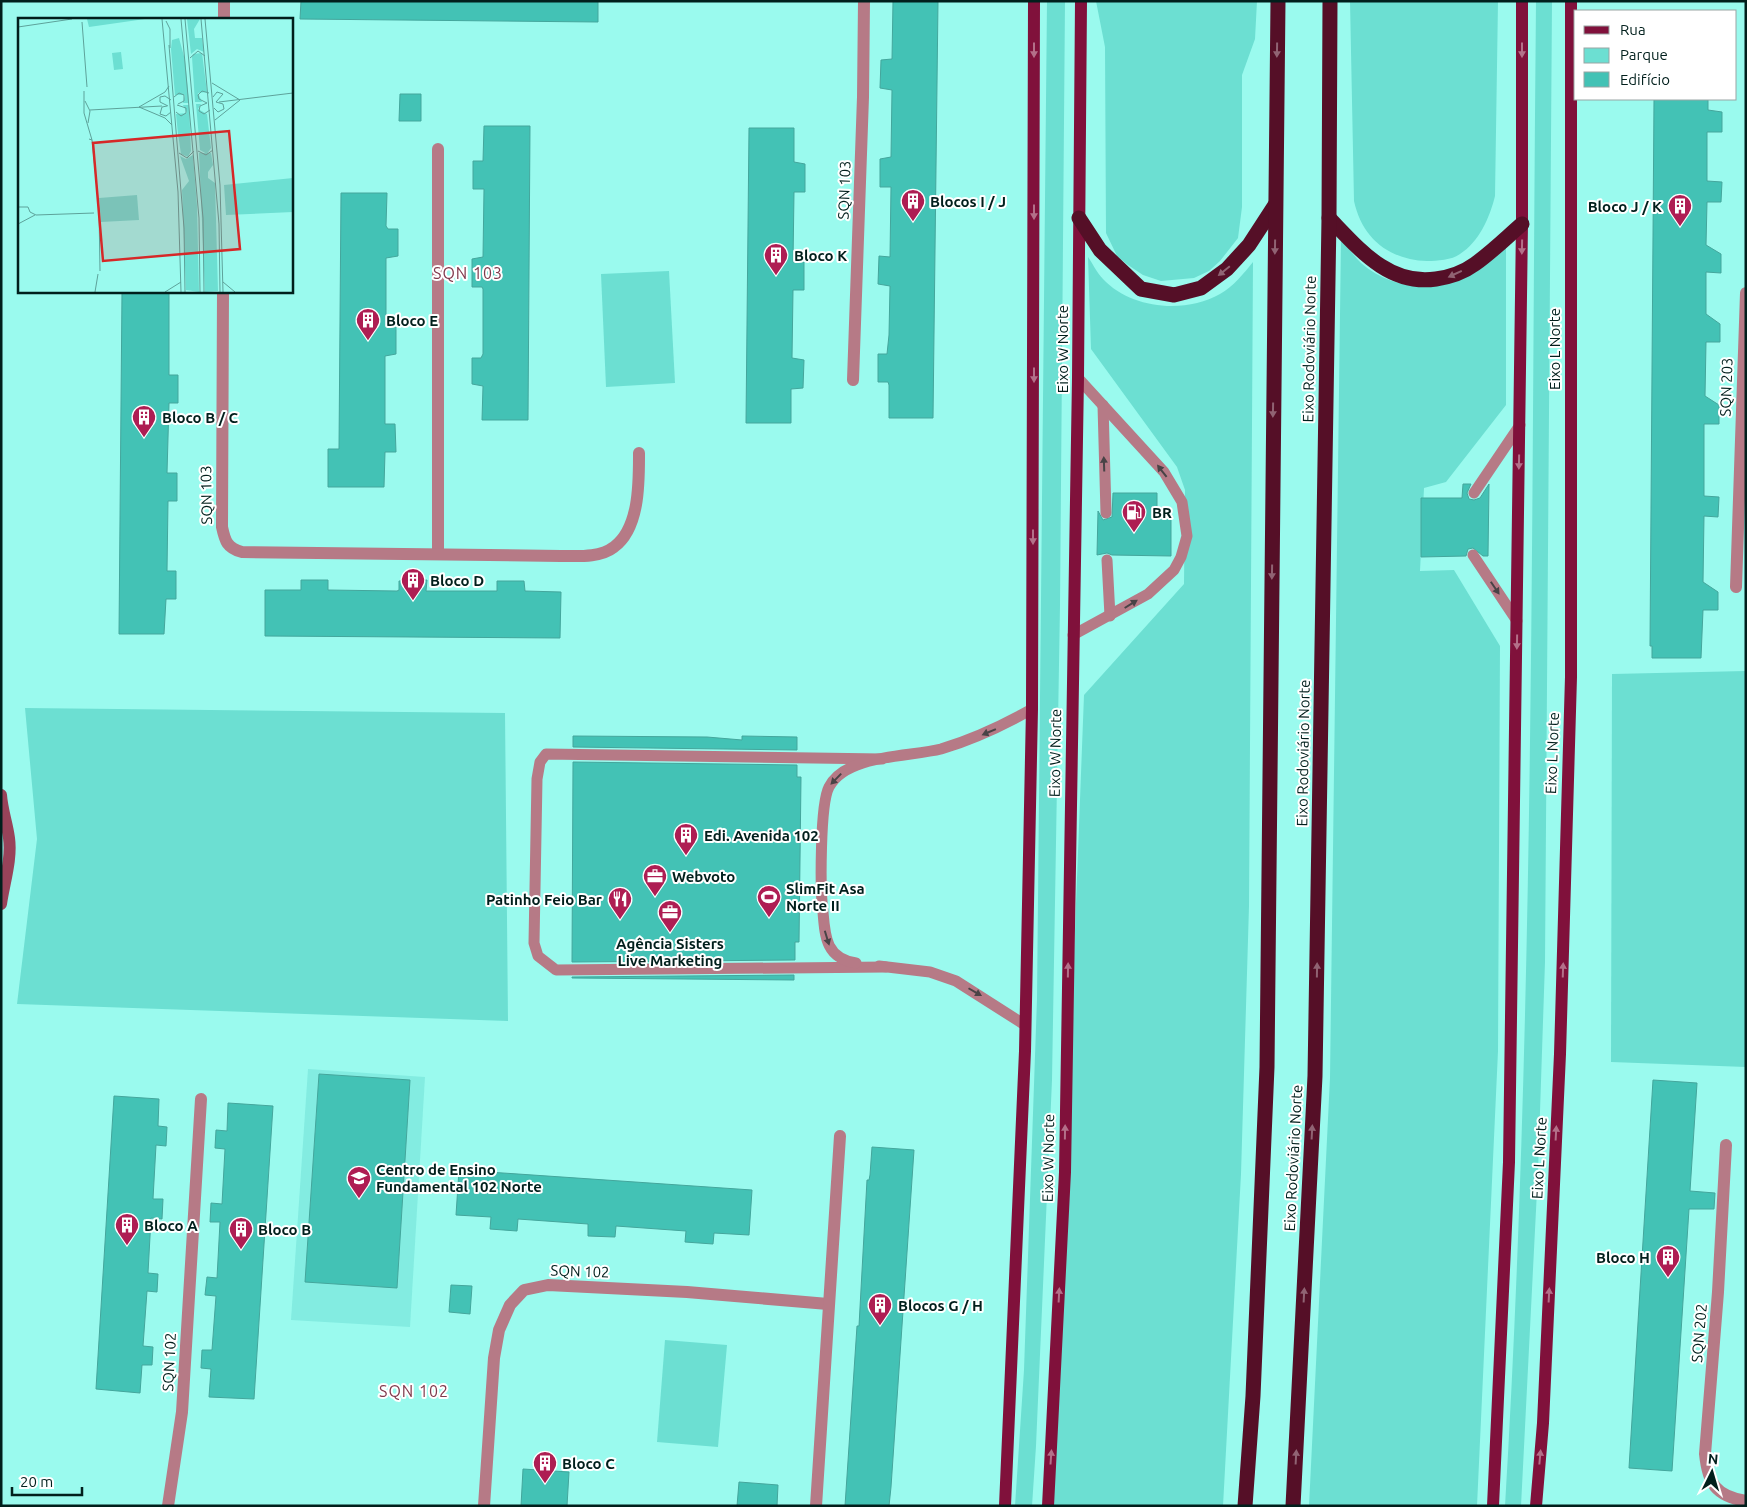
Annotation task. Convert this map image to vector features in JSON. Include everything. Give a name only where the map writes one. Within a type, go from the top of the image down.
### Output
[{"type":"highway","name":"Eixo Rodoviário Norte","points":[[1244,1506],[1253,1396],[1267,1068],[1278,1]]},
{"type":"highway","name":"Eixo Rodoviário Norte","points":[[1293,1506],[1315,1076],[1329,218],[1330,1]]},
{"type":"highway","points":[[1079,218],[1100,250],[1140,289],[1174,295],[1201,288],[1227,269],[1249,245],[1275,205]]},
{"type":"highway","points":[[1329,218],[1358,249],[1383,269],[1398,276],[1422,281],[1448,277],[1474,265],[1522,224]]},
{"type":"main road","name":"Eixo W Norte","points":[[1005,1506],[1025,1025],[1032,709],[1034,1]]},
{"type":"main road","name":"Eixo W Norte","points":[[1048,1506],[1065,1172],[1078,378],[1081,1]]},
{"type":"main road","name":"Eixo L Norte","points":[[1493,1506],[1509,1162],[1520,425],[1522,1]]},
{"type":"main road","name":"Eixo L Norte","points":[[1536,1506],[1542,1423],[1560,1054],[1571,677],[1571,1]]},
{"type":"street","points":[[224,1],[224,18]]},
{"type":"street","name":"SQN 103","points":[[853,380],[863,98],[864,1]]},
{"type":"street","points":[[438,149],[438,554]]},
{"type":"street","name":"SQN 103","points":[[223,292],[222,527],[225,541],[231,549],[242,552],[594,555],[614,547],[627,532],[639,495],[638,452]]},
{"type":"street","name":"SQN 203","points":[[1736,587],[1743,483],[1746,293]]},
{"type":"street","points":[[1,795],[2,815],[9,838],[8,868],[2,898]]},
{"type":"street","name":"SQN 102","points":[[168,1506],[182,1412],[201,1099]]},
{"type":"street","points":[[816,1506],[840,1136]]},
{"type":"street","name":"SQN 202","points":[[1726,1144],[1718,1292],[1705,1454],[1707,1476],[1715,1489],[1736,1500],[1746,1501]]},
{"type":"street","name":"SQN 102","points":[[484,1506],[494,1358],[499,1330],[510,1304],[524,1290],[548,1284],[687,1292],[828,1304]]},
{"type":"lane","points":[[1073,635],[1148,594],[1174,570],[1181,558],[1187,536],[1182,502],[1164,472],[1078,378]]},
{"type":"lane","points":[[1103,405],[1106,513]]},
{"type":"lane","points":[[1474,493],[1520,425]]},
{"type":"lane","points":[[1473,555],[1517,621]]},
{"type":"lane","points":[[1108,560],[1110,616]]},
{"type":"lane","points":[[1025,1025],[956,981],[930,972],[844,961],[834,953],[826,938],[821,896],[824,811],[828,787],[838,775],[854,766],[940,749],[978,737],[1003,726],[1032,709]]},
{"type":"lane","points":[[882,759],[546,754],[540,762],[537,779],[534,943],[538,956],[556,970],[886,967]]},
{"type":"shaded area","name":"Centro de Ensino Fundamental 102 Norte","points":[[308,1069],[425,1077],[410,1327],[291,1320]]},
{"type":"green space","points":[[1047,1],[1065,1],[1060,605],[1052,1080],[1032,1506],[1015,1506],[1024,1370],[1037,999]]},
{"type":"green space","points":[[1096,1],[1257,1],[1255,39],[1242,75],[1242,207],[1238,238],[1220,261],[1209,271],[1194,278],[1161,281],[1143,275],[1117,256],[1106,233],[1105,47]]},
{"type":"green space","points":[[1350,1],[1498,1],[1495,196],[1487,220],[1478,236],[1467,249],[1453,258],[1435,261],[1413,260],[1389,251],[1371,236],[1363,226],[1358,214],[1354,201]]},
{"type":"green space","points":[[1536,1],[1552,1],[1545,962],[1538,1171],[1521,1506],[1505,1506],[1515,1318],[1527,942]]},
{"type":"green space","points":[[1341,239],[1361,263],[1374,273],[1388,280],[1419,286],[1435,286],[1465,277],[1483,266],[1506,241],[1506,405],[1446,482],[1424,488],[1420,571],[1454,570],[1500,646],[1498,1051],[1477,1506],[1309,1506],[1330,1078]]},
{"type":"green space","points":[[1088,257],[1103,279],[1128,297],[1143,302],[1175,306],[1206,300],[1220,294],[1234,284],[1253,262],[1249,906],[1241,1174],[1223,1506],[1053,1506],[1084,695],[1184,584],[1185,490],[1177,467],[1091,349]]},
{"type":"green space","points":[[669,271],[675,383],[606,387],[601,274]]},
{"type":"green space","points":[[1746,671],[1746,1067],[1611,1062],[1612,674]]},
{"type":"green space","points":[[25,708],[505,713],[508,1021],[17,1004],[37,839]]},
{"type":"green space","points":[[665,1340],[727,1345],[718,1447],[657,1442]]},
{"type":"building","points":[[301,1],[598,1],[598,22],[300,19]]},
{"type":"building","name":"Blocos I / J","points":[[893,1],[938,1],[933,418],[889,418],[889,385],[888,382],[878,382],[878,354],[887,354],[889,335],[890,286],[878,284],[879,256],[890,257],[891,187],[880,187],[880,159],[891,157],[892,90],[880,88],[881,60],[892,59]]},
{"type":"building","points":[[400,94],[421,94],[421,121],[399,121]]},
{"type":"building","points":[[1654,100],[1708,100],[1708,110],[1722,112],[1722,132],[1707,132],[1707,181],[1722,182],[1721,202],[1707,202],[1706,245],[1721,254],[1721,273],[1706,272],[1706,314],[1720,324],[1720,342],[1706,342],[1705,396],[1719,405],[1719,424],[1704,424],[1704,496],[1719,497],[1718,517],[1704,516],[1703,582],[1718,592],[1718,610],[1703,610],[1701,658],[1652,658],[1652,646],[1650,646]]},
{"type":"building","points":[[484,126],[530,126],[528,420],[482,420],[483,386],[472,384],[472,358],[481,358],[483,354],[483,289],[482,287],[472,287],[472,259],[483,257],[484,189],[473,189],[473,161],[483,161]]},
{"type":"building","name":"Bloco K","points":[[749,128],[794,128],[794,162],[805,164],[805,192],[794,192],[793,262],[804,262],[804,290],[793,290],[792,358],[804,360],[803,388],[791,389],[791,423],[746,423]]},
{"type":"building","name":"Bloco E","points":[[341,193],[387,193],[386,226],[388,229],[398,229],[398,256],[386,258],[386,324],[387,327],[396,327],[396,354],[385,356],[385,424],[395,424],[396,452],[385,452],[384,487],[328,487],[328,449],[339,449]]},
{"type":"building","name":"Bloco B / C","points":[[122,292],[169,292],[169,375],[178,375],[178,403],[169,403],[167,473],[177,473],[177,501],[168,501],[167,571],[176,571],[176,599],[166,599],[164,634],[119,634]]},
{"type":"building","points":[[1463,484],[1471,484],[1467,493],[1469,499],[1474,500],[1480,498],[1489,484],[1488,556],[1483,556],[1473,548],[1468,549],[1466,556],[1421,557],[1421,498],[1462,498]]},
{"type":"building","name":"BR","points":[[1113,493],[1157,493],[1157,512],[1171,512],[1171,556],[1112,555],[1107,553],[1097,555],[1098,511],[1103,520],[1112,517]]},
{"type":"building","name":"Bloco D","points":[[301,580],[328,580],[328,590],[397,591],[399,590],[399,581],[427,580],[426,591],[497,591],[497,581],[524,581],[525,591],[561,592],[560,638],[265,636],[265,590],[301,590]]},
{"type":"building","points":[[573,736],[707,737],[742,740],[742,736],[797,737],[797,750],[573,747]]},
{"type":"building","name":"Edi. Avenida 102","points":[[573,762],[797,765],[797,777],[801,777],[799,942],[795,942],[795,960],[572,962]]},
{"type":"building","points":[[794,975],[794,980],[572,978],[572,977]]},
{"type":"building","name":"Centro de Ensino Fundamental 102 Norte","points":[[319,1074],[410,1080],[397,1288],[305,1282]]},
{"type":"building","name":"Bloco H","points":[[1653,1080],[1697,1083],[1690,1191],[1715,1193],[1714,1209],[1689,1209],[1672,1471],[1629,1468]]},
{"type":"building","name":"Bloco A","points":[[114,1096],[159,1099],[158,1126],[167,1127],[166,1146],[156,1145],[153,1199],[163,1199],[162,1219],[151,1218],[148,1273],[158,1274],[157,1292],[147,1291],[143,1346],[153,1347],[152,1365],[142,1365],[140,1393],[96,1389]]},
{"type":"building","name":"Bloco B","points":[[228,1103],[273,1106],[254,1399],[209,1397],[211,1369],[201,1368],[202,1350],[212,1350],[216,1296],[205,1295],[207,1277],[217,1278],[220,1222],[210,1222],[211,1203],[222,1204],[225,1149],[215,1148],[216,1130],[227,1131]]},
{"type":"building","name":"Blocos G / H","points":[[872,1147],[914,1150],[891,1487],[889,1506],[845,1506],[857,1326],[859,1326],[867,1180],[869,1180],[870,1175]]},
{"type":"building","points":[[459,1170],[752,1190],[749,1235],[714,1233],[713,1244],[685,1242],[686,1231],[616,1226],[615,1237],[588,1236],[588,1224],[518,1219],[517,1231],[490,1229],[491,1217],[456,1215]]},
{"type":"building","points":[[451,1285],[472,1286],[470,1314],[449,1312]]},
{"type":"building","name":"Bloco C","points":[[523,1469],[569,1472],[567,1506],[521,1506]]},
{"type":"building","points":[[739,1482],[778,1485],[777,1506],[737,1506]]},
{"type":"place","name":"Blocos I / J","points":[[913,222]]},
{"type":"place","name":"Bloco J / K","points":[[1680,227]]},
{"type":"place","name":"Bloco K","points":[[776,276]]},
{"type":"place","name":"Bloco E","points":[[368,341]]},
{"type":"place","name":"Bloco B / C","points":[[144,438]]},
{"type":"place","name":"BR","points":[[1134,533]]},
{"type":"place","name":"Bloco D","points":[[413,601]]},
{"type":"place","name":"Edi. Avenida 102","points":[[686,856]]},
{"type":"place","name":"Webvoto","points":[[655,897]]},
{"type":"place","name":"SlimFit Asa Norte II","points":[[769,918]]},
{"type":"place","name":"Patinho Feio Bar","points":[[620,920]]},
{"type":"place","name":"Agência Sisters Live Marketing","points":[[670,933]]},
{"type":"place","name":"Centro de Ensino Fundamental 102 Norte","points":[[359,1199]]},
{"type":"place","name":"Bloco A","points":[[127,1246]]},
{"type":"place","name":"Bloco B","points":[[241,1250]]},
{"type":"place","name":"Bloco H","points":[[1668,1278]]},
{"type":"place","name":"Blocos G / H","points":[[880,1326]]},
{"type":"place","name":"Bloco C","points":[[545,1484]]},
{"type":"district","name":"SQN 103","points":[[468,273]]},
{"type":"district","name":"SQN 102","points":[[414,1391]]}]
